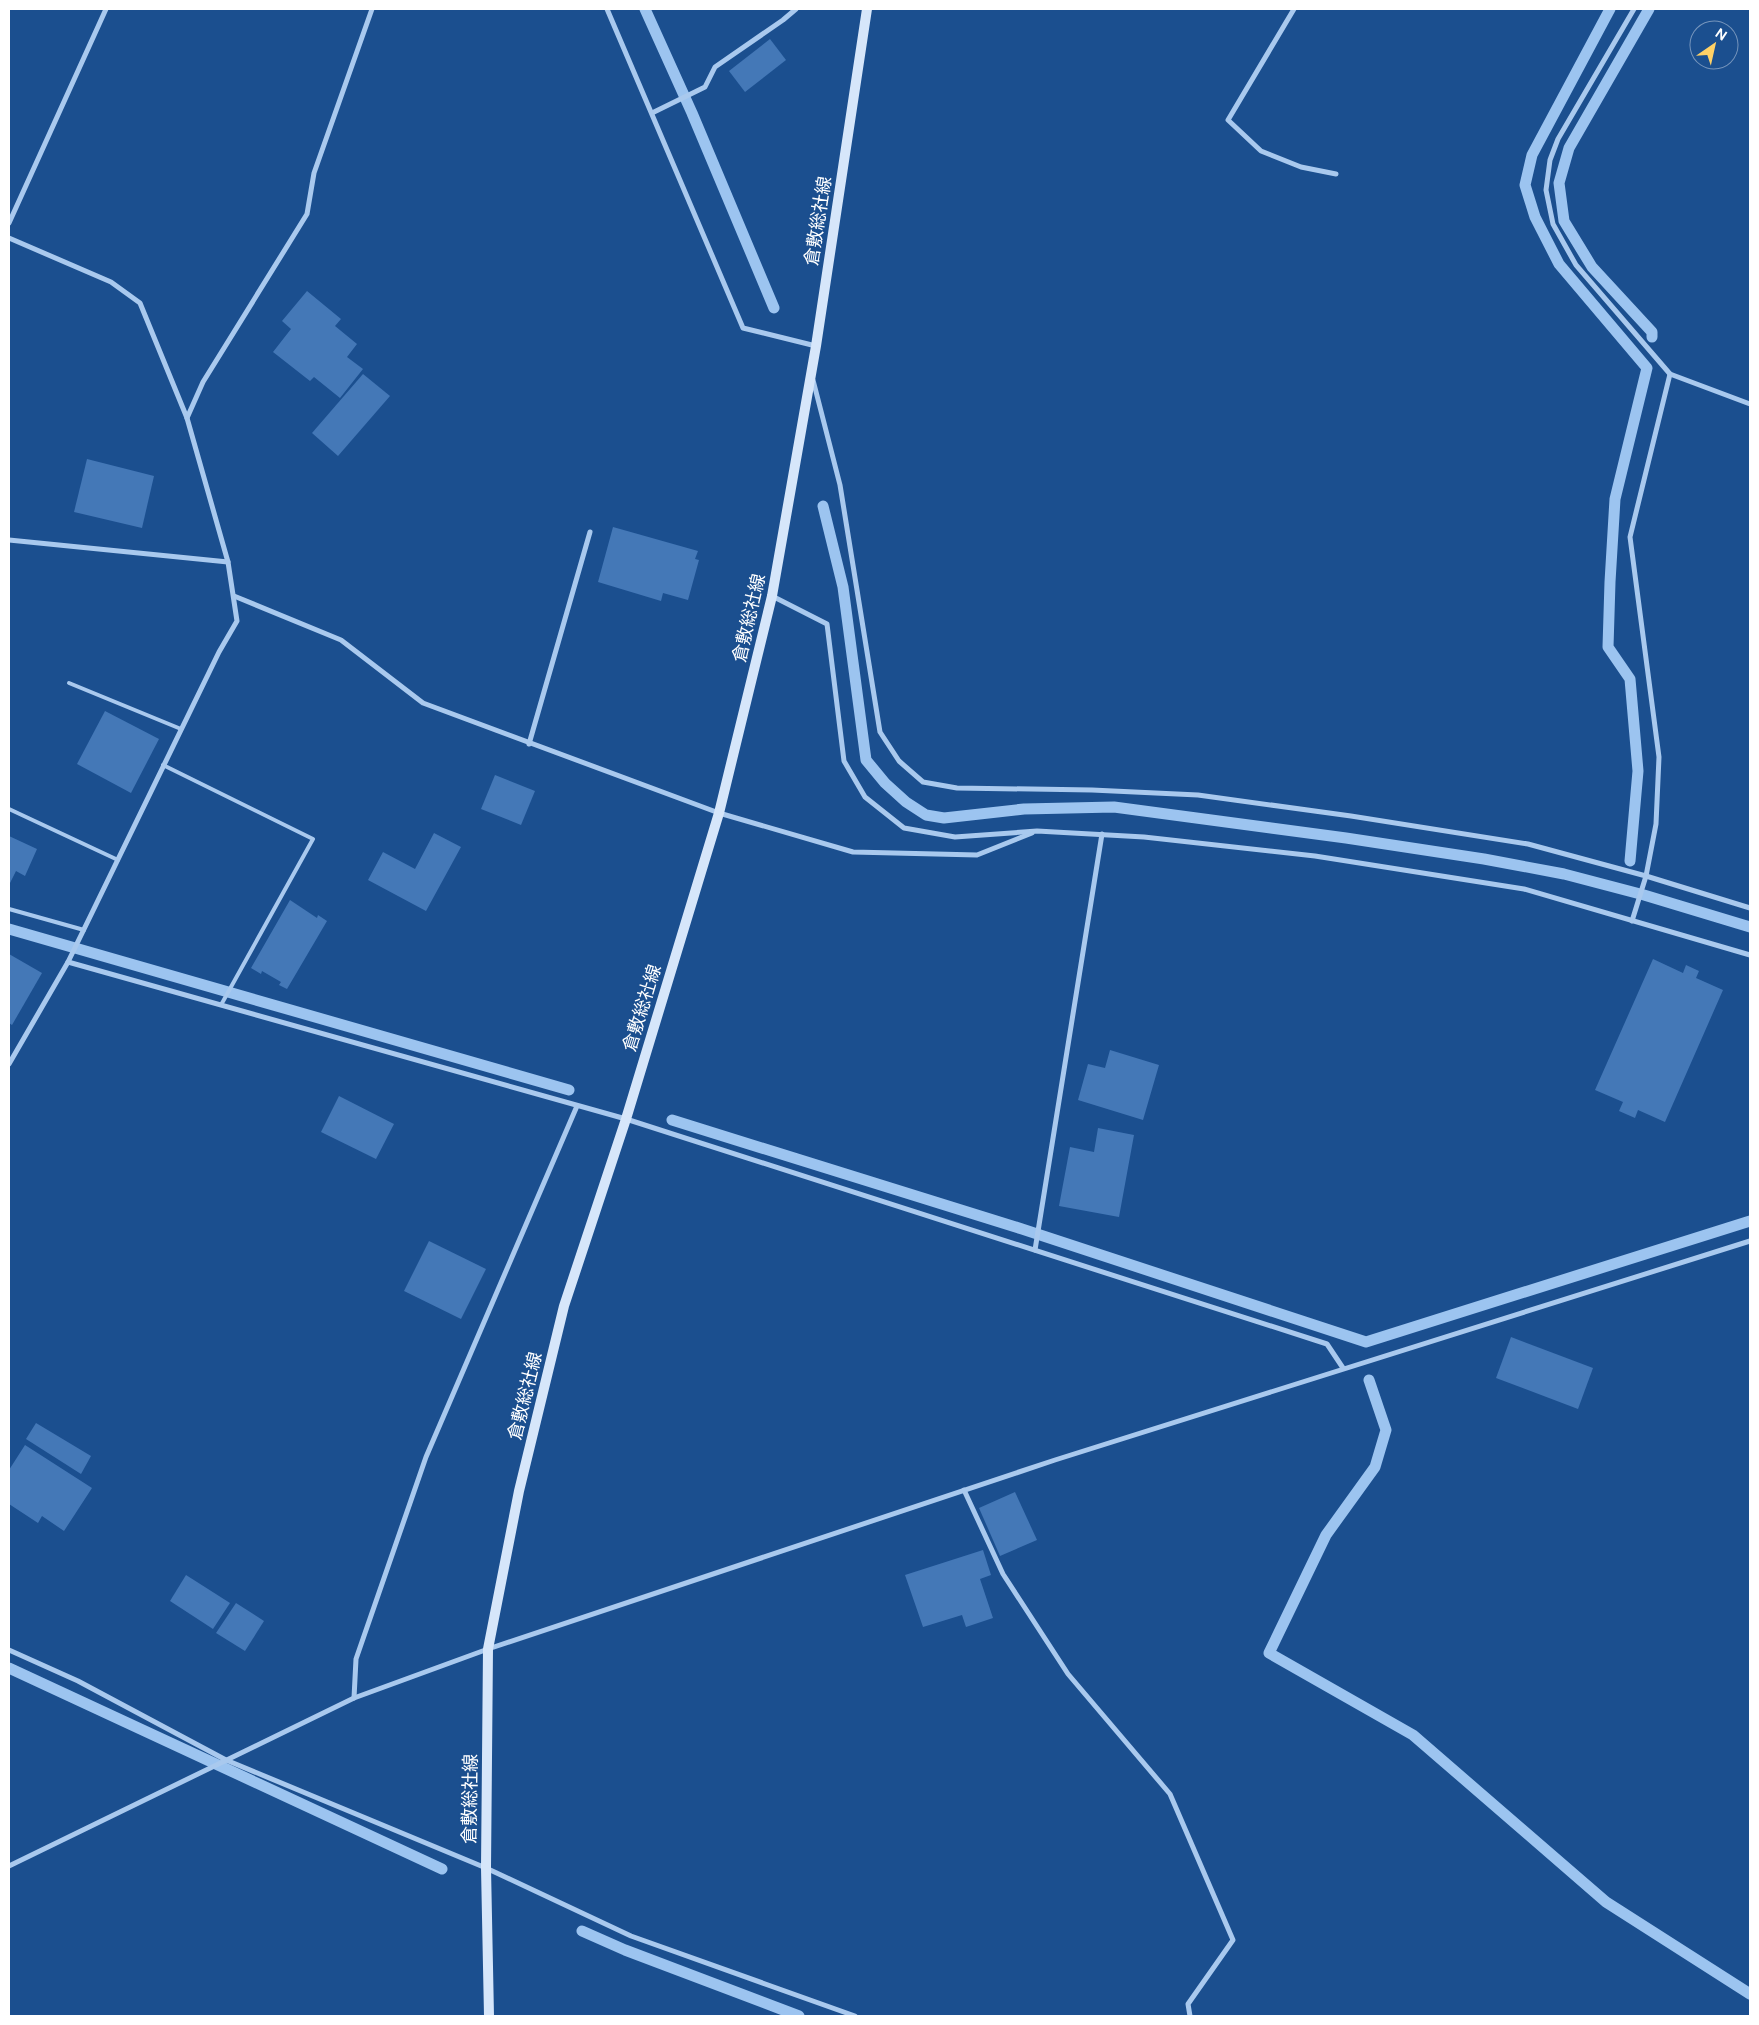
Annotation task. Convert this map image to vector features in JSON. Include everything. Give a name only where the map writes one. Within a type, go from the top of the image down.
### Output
[{"type":"main road","name":"倉敷総社線","points":[[489,2016],[486,1868],[488,1649],[519,1491],[564,1306],[626,1119],[719,812],[772,596],[816,346],[867,9]]},
{"type":"street","points":[[9,223],[106,9]]},
{"type":"street","points":[[186,418],[203,382],[307,214],[314,173],[372,9]]},
{"type":"street","points":[[607,9],[743,328],[816,346]]},
{"type":"street","points":[[652,113],[705,87],[715,67],[796,9]]},
{"type":"street","points":[[1294,9],[1228,120],[1262,151],[1301,167],[1336,174]]},
{"type":"street","points":[[1634,9],[1558,139],[1550,160],[1546,190],[1553,224],[1576,265],[1670,374],[1750,404]]},
{"type":"street","points":[[9,238],[111,282],[140,303],[186,418],[228,562],[237,621],[219,652],[68,962],[9,1064]]},
{"type":"street","points":[[811,372],[840,485],[880,732],[899,761],[924,782],[957,788],[1092,790],[1198,795],[1351,816],[1528,844],[1646,876],[1750,908]]},
{"type":"street","points":[[1632,922],[1646,876],[1656,824],[1659,757],[1630,537],[1670,374]]},
{"type":"street","points":[[529,744],[590,532]]},
{"type":"street","points":[[9,540],[228,562]]},
{"type":"street","points":[[234,596],[341,640],[423,703],[529,744],[719,812],[853,852],[977,855],[1037,831]]},
{"type":"street","points":[[772,596],[827,624],[844,761],[866,797],[904,828],[955,838],[1037,831],[1102,834],[1315,856],[1524,888],[1750,956]]},
{"type":"street","points":[[1035,1250],[1102,834]]},
{"type":"street","points":[[68,962],[626,1119],[1327,1344],[1343,1368]]},
{"type":"street","points":[[354,1698],[356,1659],[426,1458],[576,1106]]},
{"type":"street","points":[[9,1866],[354,1698],[488,1649],[964,1490],[1343,1368],[1750,1241]]},
{"type":"street","points":[[964,1490],[1003,1574],[1068,1674],[1170,1794],[1233,1940],[1188,2004],[1190,2016]]},
{"type":"street","points":[[9,1650],[78,1681],[223,1762],[486,1868],[631,1936],[855,2016]]},
{"type":"lane","points":[[69,682],[181,730]]},
{"type":"lane","points":[[163,765],[313,839],[221,1005]]},
{"type":"lane","points":[[9,809],[118,860]]},
{"type":"lane","points":[[9,909],[84,930]]},
{"type":"building","points":[[770,39],[786,60],[745,92],[729,71]]},
{"type":"building","points":[[307,291],[341,319],[335,326],[357,344],[347,357],[363,369],[340,398],[314,377],[310,381],[273,352],[291,329],[282,321]]},
{"type":"building","points":[[363,374],[390,396],[338,456],[312,433]]},
{"type":"building","points":[[87,459],[154,476],[142,528],[74,512]]},
{"type":"building","points":[[613,527],[698,551],[695,559],[699,560],[688,600],[663,593],[661,601],[598,582]]},
{"type":"building","points":[[105,711],[159,739],[131,793],[77,764]]},
{"type":"building","points":[[495,775],[535,791],[521,825],[481,809]]},
{"type":"building","points":[[434,833],[461,847],[426,911],[368,880],[383,852],[415,869]]},
{"type":"building","points":[[9,836],[37,849],[25,876],[16,871],[9,885]]},
{"type":"building","points":[[290,900],[317,918],[318,915],[327,921],[287,989],[279,985],[281,982],[262,971],[261,974],[251,968]]},
{"type":"building","points":[[9,954],[42,973],[12,1025],[9,1023]]},
{"type":"building","points":[[1653,959],[1683,973],[1686,965],[1699,971],[1696,978],[1723,990],[1665,1122],[1638,1110],[1635,1118],[1619,1111],[1623,1102],[1595,1090]]},
{"type":"building","points":[[1110,1050],[1159,1065],[1143,1120],[1078,1100],[1088,1064],[1105,1068]]},
{"type":"building","points":[[339,1096],[394,1124],[376,1159],[321,1132]]},
{"type":"building","points":[[1098,1128],[1134,1135],[1119,1217],[1059,1206],[1070,1147],[1094,1152]]},
{"type":"building","points":[[429,1241],[486,1269],[461,1319],[404,1291]]},
{"type":"building","points":[[1511,1337],[1593,1368],[1578,1409],[1496,1378]]},
{"type":"building","points":[[36,1423],[91,1456],[81,1474],[26,1439]]},
{"type":"building","points":[[25,1445],[92,1488],[64,1531],[42,1516],[38,1523],[9,1504],[9,1470]]},
{"type":"building","points":[[1015,1492],[1037,1540],[1000,1556],[979,1508]]},
{"type":"building","points":[[983,1550],[991,1575],[980,1579],[993,1618],[966,1627],[962,1615],[923,1627],[905,1575]]},
{"type":"building","points":[[186,1575],[230,1603],[213,1629],[170,1601]]},
{"type":"building","points":[[236,1603],[264,1621],[245,1651],[216,1633]]},
{"type":"waterway","points":[[645,9],[692,113],[774,308]]},
{"type":"waterway","points":[[1610,9],[1532,155],[1525,185],[1535,217],[1559,264],[1647,368],[1615,499],[1610,582],[1608,647],[1630,679],[1638,771],[1630,861]]},
{"type":"waterway","points":[[1649,9],[1569,148],[1559,183],[1564,221],[1592,267],[1652,332],[1652,337]]},
{"type":"waterway","points":[[823,506],[843,587],[866,760],[885,783],[906,802],[926,815],[944,818],[1024,809],[1114,807],[1346,838],[1484,859],[1564,874],[1644,895],[1750,927]]},
{"type":"waterway","points":[[9,929],[569,1090]]},
{"type":"waterway","points":[[672,1120],[1022,1229],[1366,1342],[1750,1221]]},
{"type":"waterway","points":[[1369,1380],[1386,1430],[1375,1467],[1326,1535],[1269,1653],[1413,1735],[1606,1902],[1750,1994]]},
{"type":"waterway","points":[[9,1668],[442,1869]]},
{"type":"waterway","points":[[582,1931],[625,1950],[799,2016]]}]
